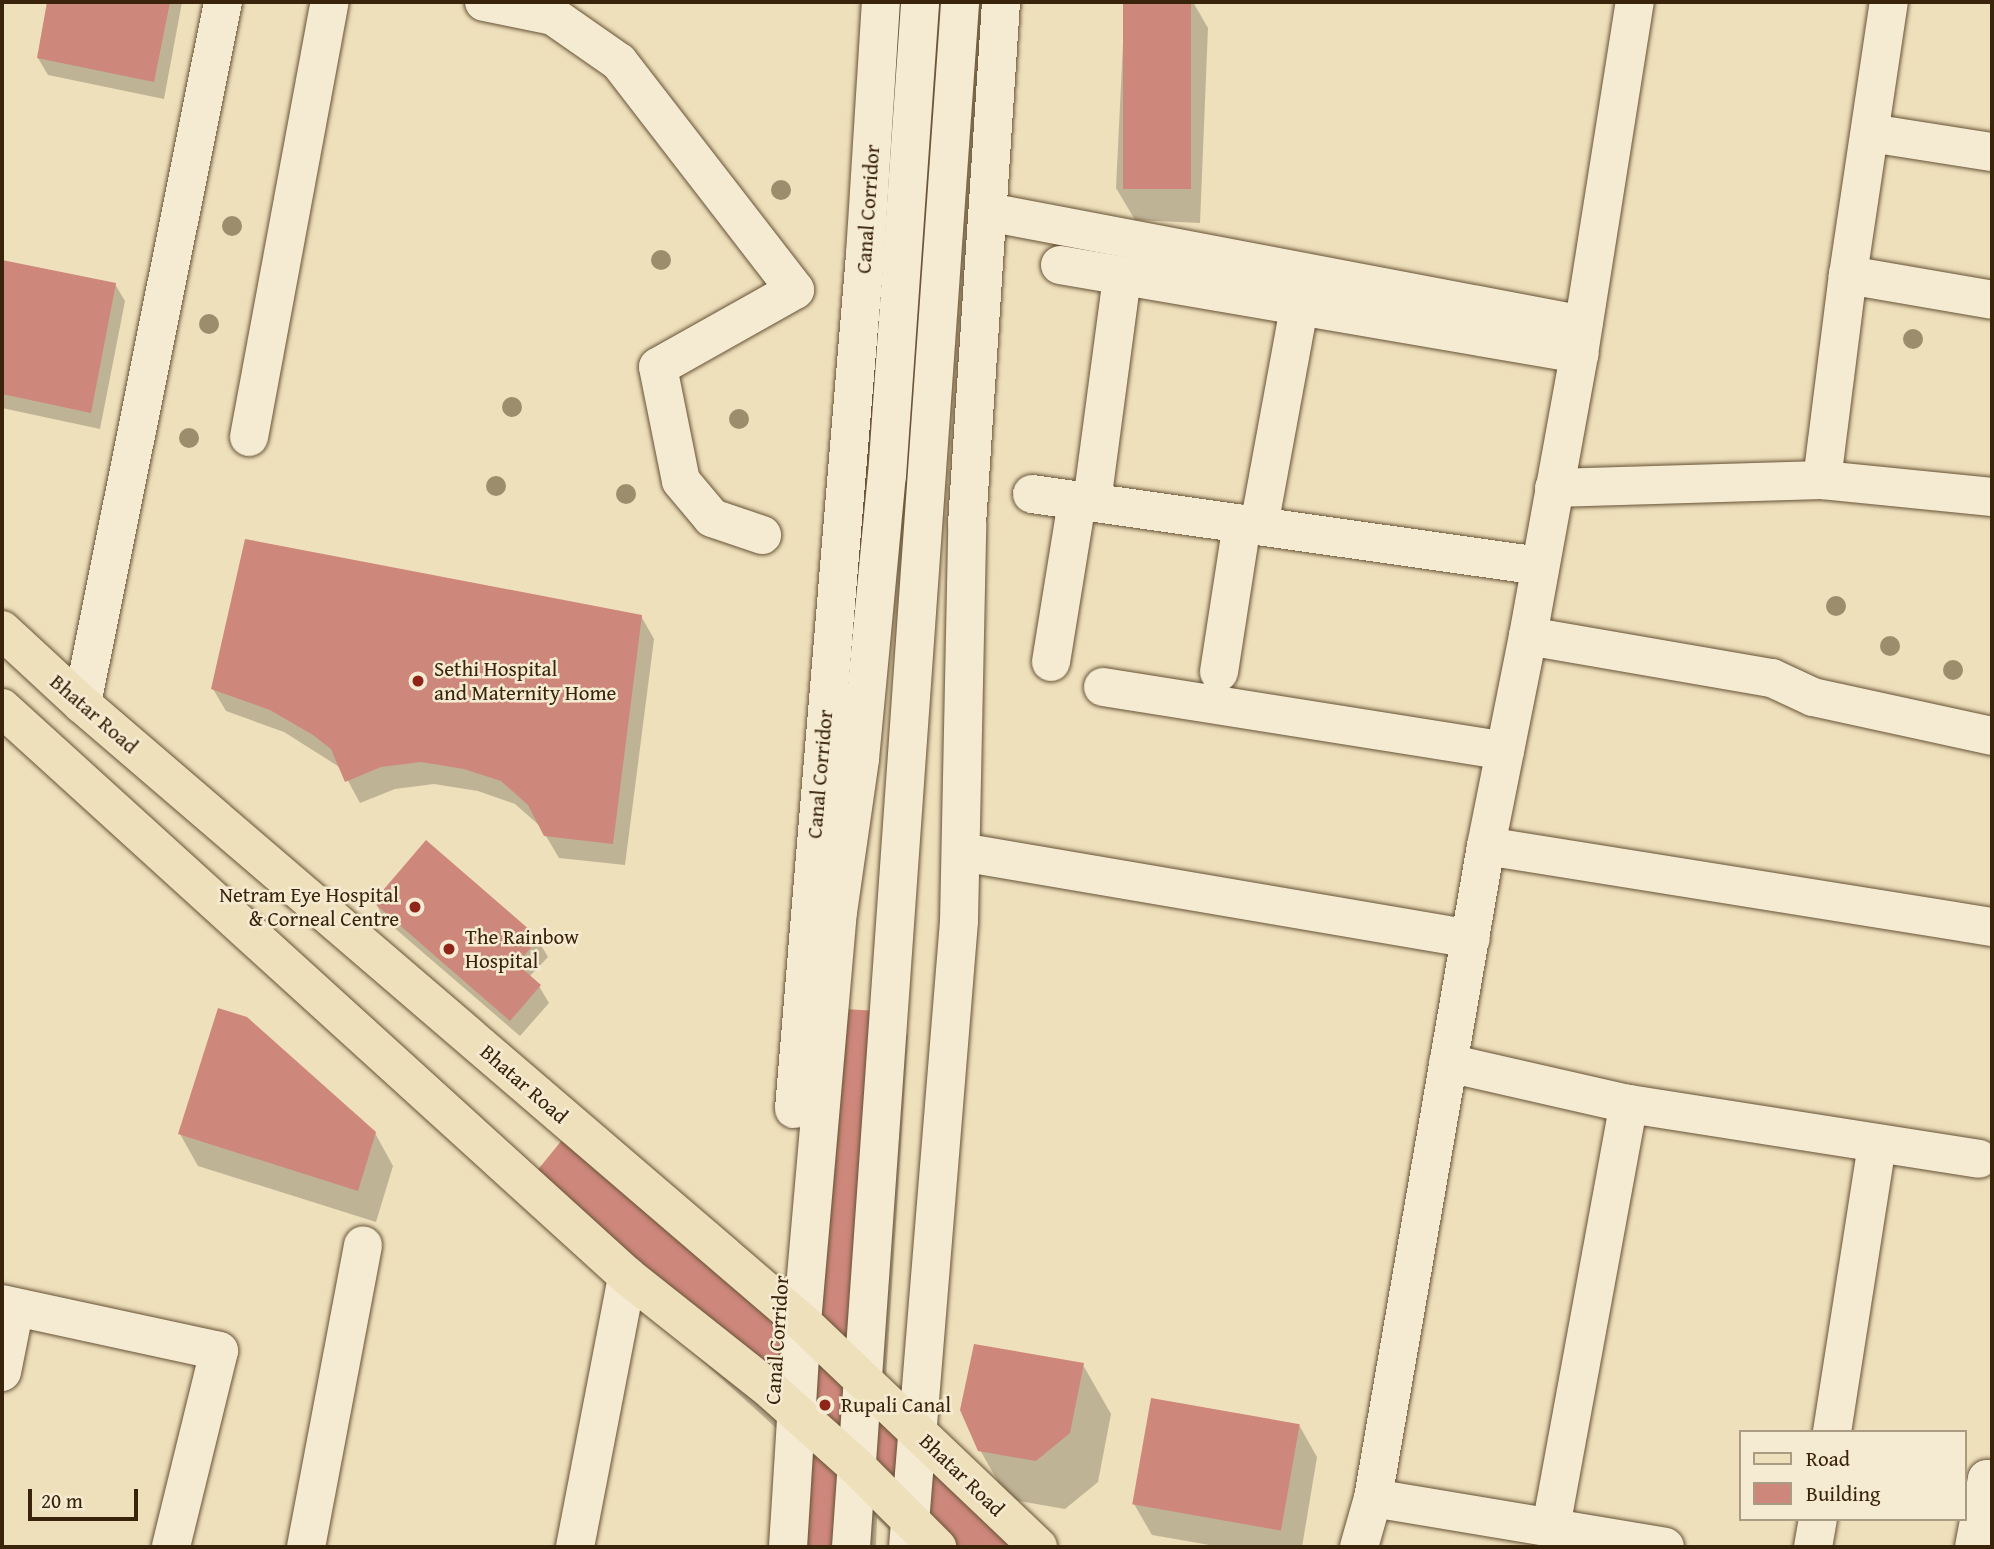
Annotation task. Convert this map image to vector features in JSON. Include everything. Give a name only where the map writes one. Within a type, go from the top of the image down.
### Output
[{"type":"main road","name":"Bhatar Road","points":[[2,630],[82,705],[790,1312],[1038,1547]]},
{"type":"main road","points":[[2,708],[628,1276],[784,1402],[856,1466],[909,1534],[937,1547]]},
{"type":"street","points":[[82,705],[223,2]]},
{"type":"street","points":[[249,436],[330,2]]},
{"type":"street","points":[[484,2],[553,16],[619,62],[795,290],[657,367],[681,481],[712,519],[762,534]]},
{"type":"street","name":"Canal Corridor","points":[[790,1312],[814,841],[865,255],[881,2]]},
{"type":"street","points":[[788,1547],[784,1402],[790,1312],[838,912],[860,760],[887,476],[920,2]]},
{"type":"street","points":[[851,1547],[960,2]]},
{"type":"street","points":[[909,1534],[959,921],[967,524],[1001,2]]},
{"type":"street","points":[[1359,1547],[1373,1498],[1486,846],[1555,488],[1635,2]]},
{"type":"street","points":[[1822,480],[1848,275],[1889,2]]},
{"type":"street","points":[[1870,133],[1992,152]]},
{"type":"street","points":[[988,212],[1581,340]]},
{"type":"street","points":[[1060,265],[1299,306],[1581,340]]},
{"type":"street","points":[[1848,275],[1992,300]]},
{"type":"street","points":[[1051,662],[1084,501],[1122,276]]},
{"type":"street","points":[[1219,672],[1299,306]]},
{"type":"street","points":[[1555,488],[1822,480],[1992,497]]},
{"type":"street","points":[[1032,494],[1540,565]]},
{"type":"street","points":[[1528,635],[1772,678],[1813,697],[1992,736]]},
{"type":"street","points":[[1103,687],[1505,751]]},
{"type":"street","points":[[1486,846],[1992,927]]},
{"type":"street","points":[[961,852],[1471,939]]},
{"type":"street","points":[[1448,1063],[1629,1104],[1979,1159]]},
{"type":"street","points":[[1551,1527],[1629,1104]]},
{"type":"street","points":[[1832,1430],[1877,1143]]},
{"type":"street","points":[[306,1547],[363,1245]]},
{"type":"street","points":[[575,1547],[628,1276]]},
{"type":"street","points":[[2,1372],[8,1305],[219,1352],[171,1547]]},
{"type":"street","name":"Canal Corridor","points":[[764,1547],[784,1402]]},
{"type":"street","points":[[1975,1547],[1987,1479],[1992,1480]]},
{"type":"street","points":[[1373,1498],[1665,1547]]},
{"type":"street","points":[[1813,1547],[1818,1521]]},
{"type":"building","points":[[47,2],[170,2],[154,82],[37,58]]},
{"type":"building","points":[[1123,2],[1191,2],[1191,189],[1123,189]]},
{"type":"building","points":[[2,260],[116,283],[91,413],[2,394]]},
{"type":"building","points":[[245,539],[642,615],[613,844],[544,836],[528,805],[501,781],[464,769],[421,762],[381,767],[345,782],[331,749],[313,735],[270,710],[211,689]]},
{"type":"building","points":[[426,840],[539,938],[517,964],[541,985],[510,1021],[373,902]]},
{"type":"building","points":[[218,1008],[247,1017],[376,1132],[358,1191],[178,1134]]},
{"type":"building","points":[[844,1009],[896,1012],[872,1394],[1045,1547],[916,1547],[865,1499],[863,1547],[778,1547],[785,1428],[531,1178],[576,1123],[796,1325]]},
{"type":"building","points":[[974,1344],[1084,1363],[1070,1433],[1036,1461],[978,1451],[960,1410]]},
{"type":"building","points":[[1151,1398],[1300,1424],[1281,1531],[1132,1504]]},
{"type":"place","name":"Sethi Hospital and Maternity Home","points":[[418,681]]},
{"type":"place","name":"Netram Eye Hospital & Corneal Centre","points":[[415,907]]},
{"type":"place","name":"The Rainbow Hospital","points":[[449,949]]},
{"type":"place","name":"Rupali Canal","points":[[825,1405]]}]
